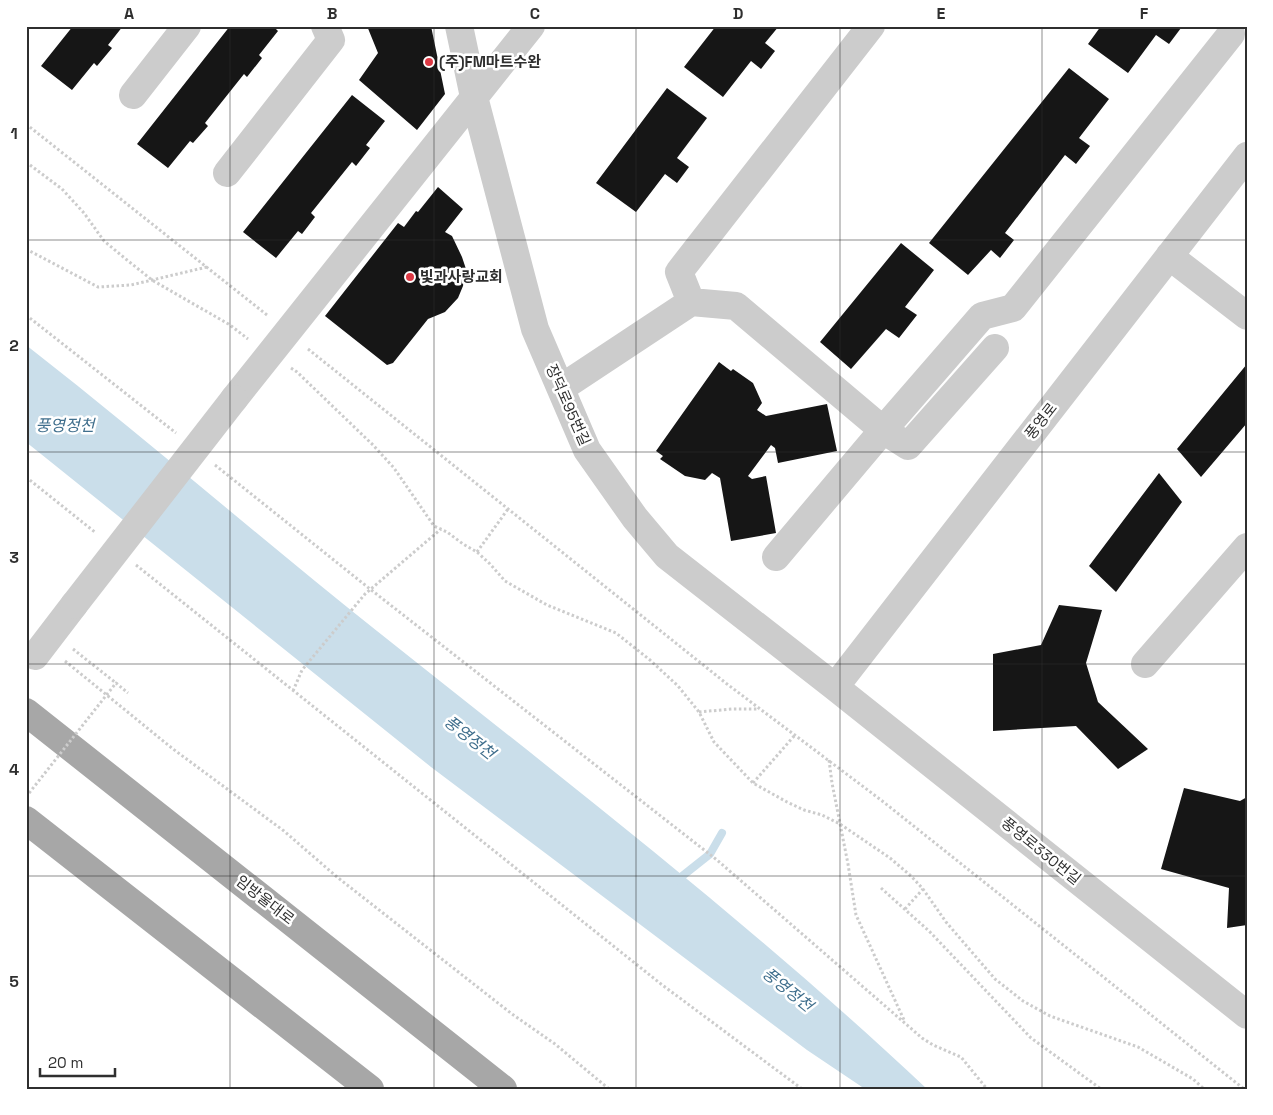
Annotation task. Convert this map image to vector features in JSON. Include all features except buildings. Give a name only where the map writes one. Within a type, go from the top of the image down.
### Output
[{"type":"main road","name":"임방울대로","points":[[26,712],[503,1089]]},
{"type":"main road","points":[[26,820],[370,1089]]},
{"type":"street","points":[[133,95],[187,26]]},
{"type":"street","points":[[227,173],[331,40],[325,26]]},
{"type":"street","name":"장덕로95번길","points":[[459,26],[474,97],[533,321],[587,450],[635,518],[667,556],[835,687]]},
{"type":"street","points":[[49,648],[74,605],[234,399],[531,26]]},
{"type":"street","points":[[691,302],[679,272],[871,26]]},
{"type":"street","points":[[776,557],[982,316],[1014,308],[1231,34]]},
{"type":"street","name":"풍영로","points":[[835,687],[1247,156]]},
{"type":"street","points":[[1169,256],[1246,314]]},
{"type":"street","points":[[560,388],[691,302],[736,306],[883,430],[908,446],[995,348]]},
{"type":"street","points":[[1146,664],[1247,547]]},
{"type":"street","name":"풍영로330번길","points":[[835,687],[1244,1008]]},
{"type":"path","points":[[26,124],[208,267],[760,709],[889,806],[1244,1089]]},
{"type":"path","points":[[26,162],[62,189],[84,213],[104,241],[152,280],[230,325],[269,356],[297,372],[373,445],[394,468],[434,526],[442,529],[477,552],[505,581],[533,598],[616,634],[650,660],[678,686],[699,712],[714,742],[753,783],[787,802],[840,824],[890,858],[923,889],[946,922],[995,979],[1022,1001],[1058,1020],[1138,1047],[1193,1079],[1204,1089]]},
{"type":"path","points":[[26,249],[98,287],[131,285],[208,267]]},
{"type":"path","points":[[26,315],[178,435]]},
{"type":"path","points":[[210,460],[370,589],[717,860],[922,1038],[961,1057],[987,1089]]},
{"type":"path","points":[[26,477],[102,538]]},
{"type":"path","points":[[477,552],[508,509]]},
{"type":"path","points":[[293,692],[302,670],[370,589],[442,529]]},
{"type":"path","points":[[133,563],[661,984],[802,1089]]},
{"type":"path","points":[[49,648],[116,683],[128,693]]},
{"type":"path","points":[[49,648],[173,749],[284,831],[351,888],[512,1014],[555,1044],[609,1089]]},
{"type":"path","points":[[26,797],[116,683]]},
{"type":"path","points":[[699,712],[760,709]]},
{"type":"path","points":[[753,783],[795,735]]},
{"type":"path","points":[[829,760],[856,915],[905,1023]]},
{"type":"path","points":[[881,888],[929,931],[1031,1038],[1101,1089]]},
{"type":"path","points":[[905,909],[923,889]]},
{"type":"water","name":"풍영정천","points":[[26,345],[333,596],[726,911],[861,1028],[927,1089],[865,1089],[807,1050],[431,767],[26,442]]},
{"type":"waterway","points":[[676,881],[710,854],[722,833]]},
{"type":"place","name":"(주)FM마트수완","points":[[429,62]]},
{"type":"place","name":"빛과사랑교회","points":[[410,277]]}]
